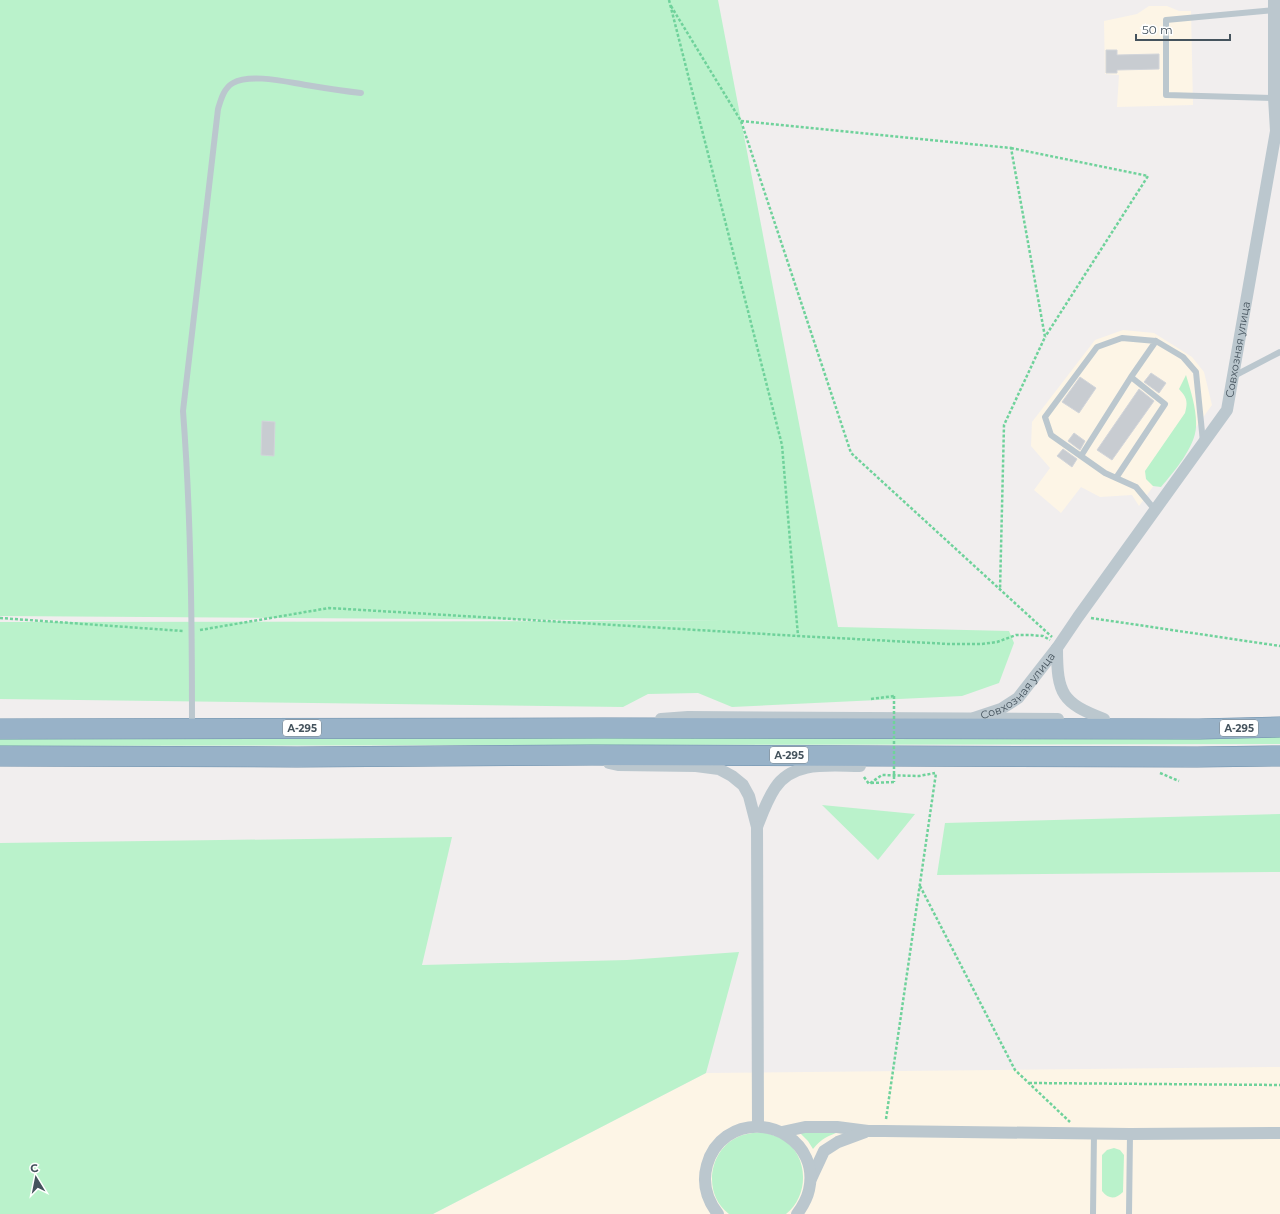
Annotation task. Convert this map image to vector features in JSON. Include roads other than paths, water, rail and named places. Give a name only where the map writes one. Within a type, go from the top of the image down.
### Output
[{"type":"highway","name":"А-295","points":[[0,730],[192,728],[1280,728]]},
{"type":"highway","name":"А-295","points":[[0,756],[297,757],[592,755],[938,767],[1197,757],[1280,756]]},
{"type":"street","name":"Совхозная улица","points":[[974,718],[1001,709],[1018,698],[1059,646],[1078,617],[1227,410],[1276,131],[1274,98],[1274,5]]},
{"type":"street","name":"Совхозная улица","points":[[1059,646],[1057,670],[1059,682],[1064,694],[1072,704],[1084,712],[1104,720]]},
{"type":"street","name":"А-295","points":[[604,728],[645,720],[688,717],[1161,720],[1180,722],[1199,729]]},
{"type":"street","points":[[592,755],[602,761],[618,765],[696,766],[719,769],[732,776],[743,785],[749,796],[757,827],[758,1126]]},
{"type":"street","points":[[757,827],[769,798],[776,786],[789,774],[801,769],[817,766],[888,766],[912,764],[938,767]]},
{"type":"street","points":[[718,1214],[707,1195],[705,1183],[705,1171],[709,1159],[715,1148],[723,1139],[733,1132],[742,1128],[758,1126],[773,1128],[782,1132],[790,1137],[803,1152],[810,1170],[810,1189],[801,1212]]},
{"type":"street","points":[[782,1132],[805,1127],[837,1127],[868,1131],[1280,1134]]},
{"type":"street","points":[[810,1180],[824,1151],[838,1142],[868,1131]]},
{"type":"lane","points":[[1274,5],[1166,20],[1166,95],[1274,98]]},
{"type":"lane","points":[[192,728],[192,632],[187,459],[183,411],[218,108],[228,87],[234,82],[244,79],[262,78],[361,93]]},
{"type":"lane","points":[[1155,510],[1136,487],[1105,473],[1051,435],[1045,417],[1097,347],[1122,338],[1156,341],[1183,357],[1196,372],[1203,443]]},
{"type":"lane","points":[[1081,456],[1131,377],[1156,341]]},
{"type":"lane","points":[[1234,376],[1280,352]]},
{"type":"lane","points":[[1116,478],[1165,404],[1131,377]]},
{"type":"lane","points":[[1088,1133],[1093,1214]]},
{"type":"lane","points":[[1129,1214],[1130,1134]]}]
